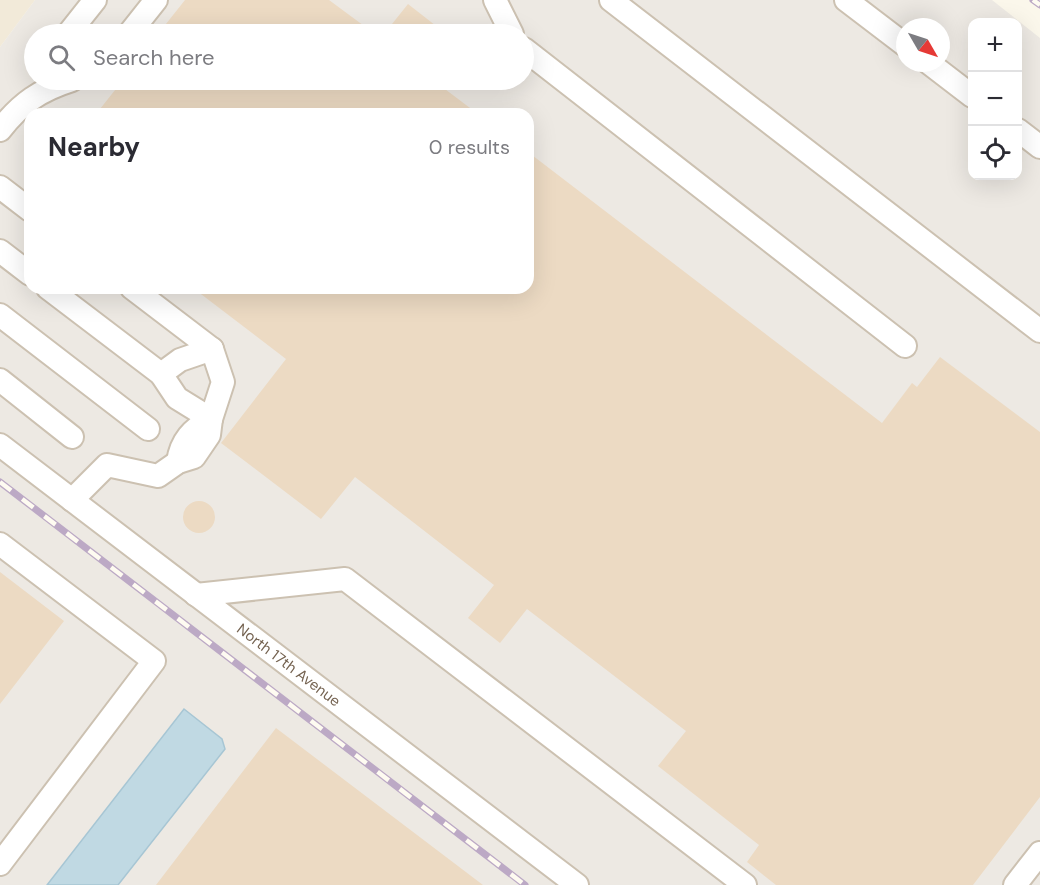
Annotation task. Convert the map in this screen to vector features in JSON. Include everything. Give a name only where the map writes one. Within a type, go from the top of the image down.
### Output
[{"type":"street","points":[[76,24],[95,0]]},
{"type":"street","points":[[137,24],[156,0]]},
{"type":"street","points":[[495,0],[507,24]]},
{"type":"street","points":[[611,0],[1040,331]]},
{"type":"street","points":[[846,0],[896,38]]},
{"type":"street","points":[[534,57],[905,346]]},
{"type":"street","points":[[941,72],[968,93]]},
{"type":"street","points":[[0,130],[18,107],[47,90]]},
{"type":"street","points":[[1022,134],[1040,147]]},
{"type":"street","points":[[0,187],[24,205]]},
{"type":"street","points":[[0,251],[24,269]]},
{"type":"street","points":[[56,294],[161,374],[177,398],[210,419]]},
{"type":"street","points":[[72,500],[107,465],[158,476],[178,462],[180,447],[196,427],[210,419],[223,382],[212,349],[140,294]]},
{"type":"street","points":[[0,315],[148,429]]},
{"type":"street","points":[[161,374],[180,360],[212,349]]},
{"type":"street","points":[[0,380],[72,437]]},
{"type":"street","name":"North 17th Avenue","points":[[0,445],[578,885]]},
{"type":"street","points":[[0,544],[154,661],[0,864]]},
{"type":"street","points":[[196,595],[345,579],[744,885]]},
{"type":"street","points":[[1015,885],[1040,853]]},
{"type":"shaded area","points":[[0,0],[35,0],[0,47]]},
{"type":"shaded area","points":[[35,0],[992,0],[1015,18],[968,18],[968,180],[1022,180],[1022,24],[1040,38],[1040,885],[0,885],[0,47]]},
{"type":"water","points":[[184,709],[222,739],[225,749],[118,885],[47,885]]},
{"type":"building","points":[[185,0],[329,0],[361,24],[166,24]]},
{"type":"building","points":[[408,4],[434,24],[392,24]]},
{"type":"building","points":[[115,90],[446,90],[470,108],[101,108]]},
{"type":"building","points":[[534,157],[882,423],[912,383],[917,387],[940,357],[1040,432],[1040,797],[973,885],[776,885],[747,862],[759,845],[658,766],[686,731],[527,609],[500,643],[468,618],[494,585],[355,477],[321,519],[221,443],[286,359],[201,294],[534,294]]},
{"type":"building","points":[[199,501],[210,506],[215,517],[210,528],[199,533],[188,528],[183,517],[188,506]]},
{"type":"building","points":[[0,572],[64,621],[0,704]]},
{"type":"building","points":[[276,728],[483,885],[156,885]]},
{"type":"railway","points":[[1033,0],[1040,5]]},
{"type":"railway","points":[[0,482],[525,885]]}]
